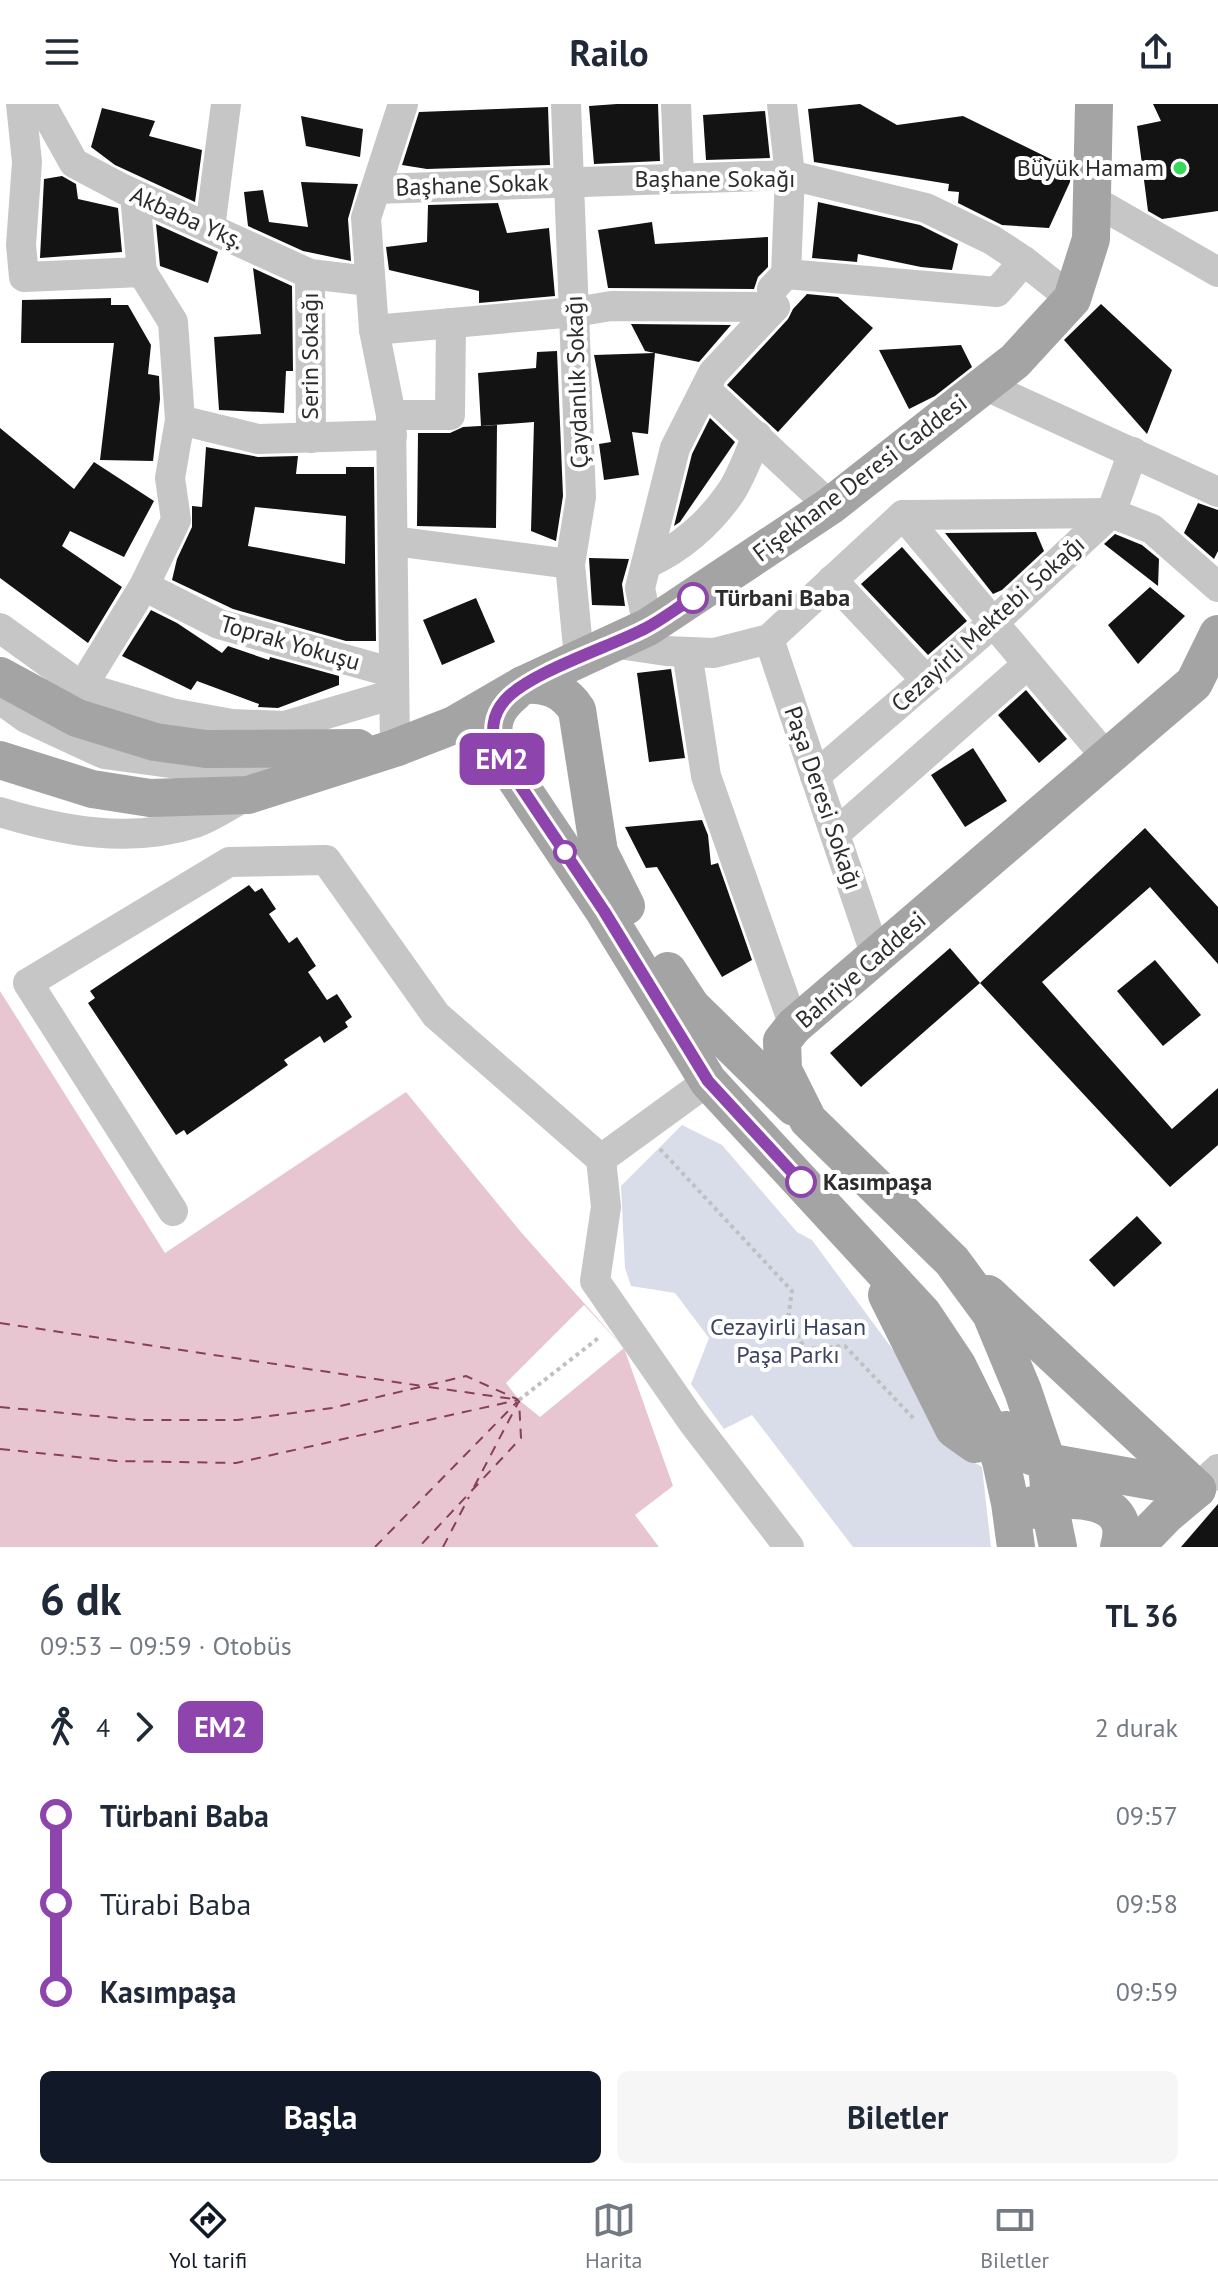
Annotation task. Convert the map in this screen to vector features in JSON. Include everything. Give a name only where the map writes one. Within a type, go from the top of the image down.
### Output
[{"type":"main road","name":"Fişekhane Deresi Caddesi","points":[[0,760],[92,789],[150,798],[248,795],[395,748],[454,725],[523,685],[648,627],[830,506],[1015,361],[1072,299],[1091,239],[1094,104]]},
{"type":"main road","name":"Bahriye Caddesi","points":[[1058,1547],[1047,1462],[1023,1391],[991,1314],[952,1261],[808,1120],[783,1070],[782,1041],[794,1026],[1194,683],[1218,634]]},
{"type":"main road","points":[[0,676],[77,718],[155,742],[206,749],[395,748]]},
{"type":"main road","points":[[808,1120],[691,1006],[674,981],[617,892],[599,852],[577,710],[569,698],[554,688],[539,684],[523,685],[505,700],[494,717],[492,734],[497,751],[604,911],[708,1081],[923,1314],[957,1365],[994,1440],[1010,1503],[1015,1545]]},
{"type":"main road","points":[[454,725],[497,751]]},
{"type":"main road","points":[[952,1261],[1208,1479]]},
{"type":"main road","points":[[994,1440],[1011,1426],[1023,1391]]},
{"type":"main road","points":[[994,1440],[1047,1462],[1208,1479]]},
{"type":"main road","points":[[1135,1547],[1208,1479]]},
{"type":"main road","points":[[1015,1545],[1033,1505],[1050,1501],[1100,1503],[1112,1510],[1121,1525],[1119,1547]]},
{"type":"street","points":[[21,104],[27,162],[10,244],[24,277],[142,272]]},
{"type":"street","name":"Akbaba Ykş.","points":[[41,104],[74,163],[135,195],[310,274],[369,281]]},
{"type":"street","points":[[63,143],[66,104]]},
{"type":"street","points":[[210,228],[226,104]]},
{"type":"street","points":[[395,748],[392,425],[374,330],[366,218],[403,104]]},
{"type":"street","name":"Çaydanlık Sokağı","points":[[566,104],[581,497],[570,564],[596,651]]},
{"type":"street","points":[[676,104],[679,178]]},
{"type":"street","points":[[775,307],[772,290],[786,274],[790,175],[782,104]]},
{"type":"street","name":"Başhane Sokağı","points":[[567,181],[790,175],[926,208],[992,240],[1072,299]]},
{"type":"street","name":"Başhane Sokak","points":[[376,189],[567,181]]},
{"type":"street","points":[[82,687],[144,586],[176,520],[170,478],[180,420],[173,322],[142,272],[135,195]]},
{"type":"street","points":[[1091,199],[1218,272]]},
{"type":"street","points":[[786,274],[997,292],[1024,261]]},
{"type":"street","name":"Serin Sokağı","points":[[310,274],[311,438]]},
{"type":"street","points":[[374,330],[611,306],[775,307]]},
{"type":"street","points":[[648,627],[640,588],[675,448],[713,373],[775,307]]},
{"type":"street","points":[[180,420],[258,439],[311,438],[450,415],[451,323]]},
{"type":"street","points":[[984,385],[1218,492]]},
{"type":"street","points":[[705,389],[830,506]]},
{"type":"street","points":[[646,564],[671,553],[702,527],[731,492],[757,436]]},
{"type":"street","name":"Cezayirli Mektebi Sokağı","points":[[815,776],[993,623],[1111,513],[1133,452]]},
{"type":"street","points":[[596,651],[714,653],[769,639],[903,515],[1111,513],[1152,529],[1218,587]]},
{"type":"street","points":[[903,515],[1107,758]]},
{"type":"street","points":[[393,541],[570,564]]},
{"type":"street","points":[[832,580],[926,680]]},
{"type":"street","name":"Toprak Yokuşu","points":[[144,586],[219,624],[394,684]]},
{"type":"street","points":[[0,628],[82,687],[171,713],[232,724],[285,726],[394,684]]},
{"type":"street","name":"Paşa Deresi Sokağı","points":[[769,639],[876,956]]},
{"type":"street","points":[[687,652],[706,776],[794,1026]]},
{"type":"street","points":[[835,834],[1028,664]]},
{"type":"street","points":[[0,699],[26,718],[104,754],[192,766],[247,768],[344,748]]},
{"type":"street","points":[[0,812],[60,829],[122,834],[165,830],[196,822],[248,795]]},
{"type":"street","points":[[173,1211],[28,983],[229,862],[326,860],[436,1015],[601,1159],[606,1207],[595,1281],[692,1421],[789,1547]]},
{"type":"street","points":[[601,1159],[708,1081]]},
{"type":"path","points":[[642,1129],[792,1291],[788,1319],[805,1349],[845,1346],[919,1424]]},
{"type":"path","points":[[519,1400],[622,1319]]},
{"type":"green space","name":"Cezayirli Hasan Paşa Parkı","points":[[682,1125],[722,1145],[797,1232],[812,1240],[899,1358],[954,1451],[982,1467],[991,1547],[853,1547],[752,1415],[724,1429],[691,1384],[709,1338],[675,1293],[631,1286],[625,1268],[621,1186]]},
{"type":"shaded area","points":[[0,991],[165,1253],[406,1092],[520,1231],[624,1348],[673,1486],[635,1515],[659,1547],[0,1547]]},
{"type":"pier","points":[[584,1305],[624,1348],[540,1417],[519,1400],[506,1383]]},
{"type":"building","points":[[658,104],[660,161],[594,164],[589,106]]},
{"type":"building","points":[[860,104],[897,125],[963,116],[1071,169],[1070,182],[1049,228],[1002,225],[958,203],[959,192],[948,191],[949,184],[814,162],[808,109]]},
{"type":"building","name":"Büyük Hamam","points":[[1153,104],[1218,104],[1218,211],[1162,219],[1148,211],[1137,126],[1161,121]]},
{"type":"building","points":[[548,107],[550,165],[427,169],[402,165],[419,112]]},
{"type":"building","points":[[102,108],[155,121],[149,136],[202,150],[195,202],[115,165],[91,147]]},
{"type":"building","points":[[765,111],[770,158],[706,160],[703,115]]},
{"type":"building","points":[[301,116],[363,129],[360,157],[306,146]]},
{"type":"building","points":[[62,176],[76,184],[78,199],[118,208],[122,252],[40,258],[44,179]]},
{"type":"building","points":[[301,182],[358,184],[348,219],[351,261],[303,251],[248,226],[244,192],[263,190],[269,222],[308,227]]},
{"type":"building","points":[[818,202],[920,225],[958,244],[952,270],[858,254],[857,262],[812,258]]},
{"type":"building","points":[[498,203],[507,233],[549,228],[555,296],[479,303],[479,291],[389,270],[386,247],[427,242],[428,205]]},
{"type":"building","points":[[652,222],[655,244],[768,237],[768,267],[758,277],[754,289],[608,288],[598,230]]},
{"type":"building","points":[[156,224],[218,252],[208,283],[160,266]]},
{"type":"building","points":[[253,268],[292,286],[293,371],[286,371],[284,413],[219,410],[214,337],[261,334]]},
{"type":"building","points":[[807,294],[838,297],[873,328],[778,432],[727,385]]},
{"type":"building","points":[[111,298],[111,305],[128,305],[151,345],[148,374],[159,376],[160,399],[153,461],[100,460],[114,343],[21,343],[22,300]]},
{"type":"building","points":[[1101,304],[1172,370],[1147,434],[1064,340]]},
{"type":"building","points":[[631,324],[731,325],[699,362],[645,351]]},
{"type":"building","points":[[961,345],[972,367],[935,396],[909,409],[879,350]]},
{"type":"building","points":[[557,351],[563,496],[556,541],[531,531],[534,422],[481,426],[478,373],[536,368],[537,352]]},
{"type":"building","points":[[655,353],[648,434],[632,432],[639,475],[604,480],[599,444],[611,442],[594,355]]},
{"type":"building","points":[[710,418],[735,442],[680,522],[674,526],[692,454]]},
{"type":"building","points":[[497,425],[496,528],[417,526],[418,433],[450,433],[463,427]]},
{"type":"building","points":[[0,428],[74,489],[94,462],[154,501],[124,557],[70,531],[62,546],[122,587],[88,643],[0,578]]},
{"type":"building","points":[[206,447],[258,457],[298,456],[296,474],[346,474],[346,467],[374,467],[376,641],[346,641],[233,609],[172,580],[177,559],[192,527],[192,506],[202,507]],"holes":[[[255,507],[346,516],[345,564],[248,546]]]},
{"type":"building","points":[[1198,503],[1218,510],[1218,551],[1214,559],[1184,533]]},
{"type":"building","points":[[1036,532],[1044,551],[1002,590],[993,594],[945,533]]},
{"type":"building","points":[[1115,534],[1142,545],[1159,559],[1158,586],[1104,544]]},
{"type":"building","points":[[902,547],[967,621],[928,655],[861,584]]},
{"type":"building","points":[[589,558],[629,559],[622,584],[625,606],[592,605]]},
{"type":"building","points":[[1150,587],[1185,616],[1138,664],[1108,625]]},
{"type":"building","points":[[476,598],[495,642],[442,665],[423,620]]},
{"type":"building","points":[[151,610],[222,653],[228,646],[269,660],[270,657],[339,676],[339,685],[278,708],[258,707],[259,704],[197,681],[191,690],[122,656]]},
{"type":"building","points":[[671,669],[685,758],[649,762],[637,673]]},
{"type":"building","points":[[1026,690],[1067,739],[1039,763],[998,715]]},
{"type":"building","points":[[973,748],[1007,801],[965,827],[931,775]]},
{"type":"building","points":[[702,820],[708,835],[711,865],[718,863],[752,960],[722,977],[657,867],[646,868],[625,827]]},
{"type":"building","points":[[1145,828],[1218,907],[1218,964],[1150,887],[1042,982],[1172,1129],[1218,1088],[1218,1145],[1170,1187],[980,983]]},
{"type":"building","points":[[249,885],[255,892],[262,888],[276,909],[269,914],[289,943],[297,937],[316,966],[308,972],[327,1000],[337,994],[352,1017],[345,1022],[348,1027],[324,1043],[320,1036],[284,1060],[288,1065],[187,1135],[184,1130],[176,1135],[88,1003],[95,998],[90,991]]},
{"type":"building","points":[[950,948],[980,983],[861,1087],[830,1053]]},
{"type":"building","points":[[1155,960],[1201,1015],[1163,1046],[1117,991]]},
{"type":"building","points":[[1137,1216],[1162,1243],[1114,1287],[1089,1260]]},
{"type":"building","points":[[1218,1504],[1218,1547],[1181,1547]]},
{"type":"ferry route","points":[[0,1323],[422,1386]]},
{"type":"ferry route","points":[[0,1407],[139,1420],[237,1420],[332,1408],[466,1376],[519,1400],[521,1438],[419,1547]]},
{"type":"ferry route","points":[[429,1387],[513,1399]]},
{"type":"ferry route","points":[[0,1449],[116,1461],[236,1463],[518,1400]]},
{"type":"ferry route","points":[[474,1487],[519,1401]]},
{"type":"ferry route","points":[[375,1547],[517,1402]]},
{"type":"ferry route","points":[[443,1547],[469,1497]]},
{"type":"bus line","name":"EM2","points":[[693,598],[648,627],[523,685],[505,700],[494,717],[492,734],[497,751],[604,911],[708,1081],[801,1182]]},
{"type":"place","name":"Büyük Hamam","points":[[1180,168]]},
{"type":"place","name":"Türbani Baba","points":[[693,598]]},
{"type":"place","name":"Kasımpaşa","points":[[801,1182]]}]
